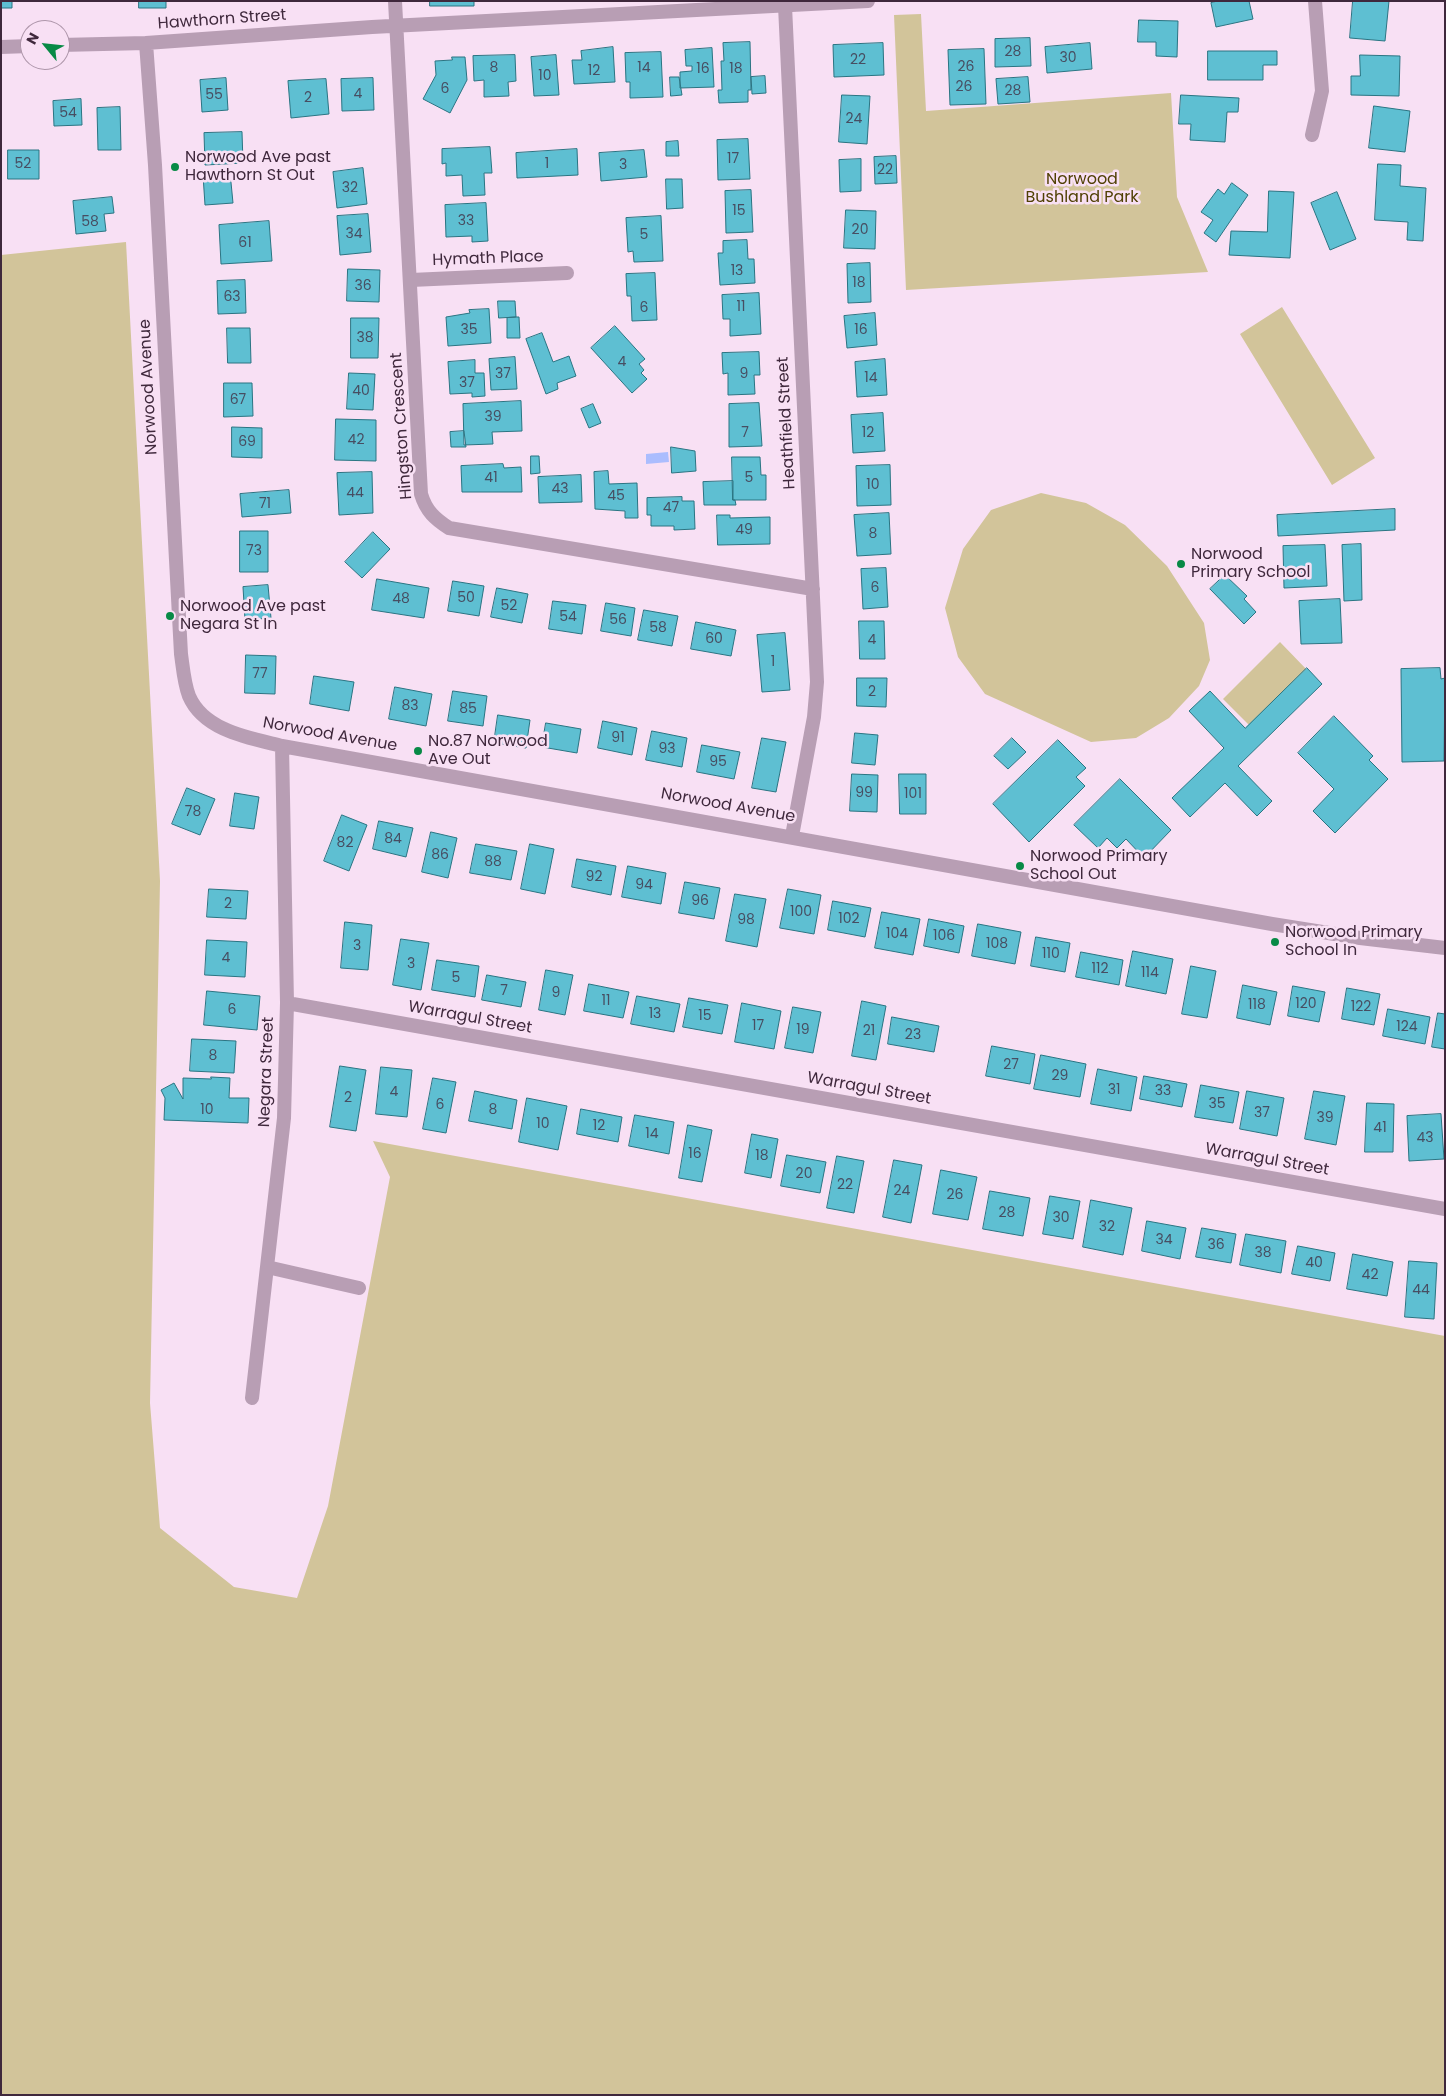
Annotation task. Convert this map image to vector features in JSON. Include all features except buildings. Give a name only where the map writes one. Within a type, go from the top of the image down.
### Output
[{"type":"street","name":"Hingston Crescent","points":[[395,1],[421,494],[425,508],[436,520],[449,528],[813,589]]},
{"type":"street","name":"Hawthorn Street","points":[[146,43],[397,26],[868,1]]},
{"type":"street","points":[[1312,135],[1322,90],[1315,1]]},
{"type":"street","name":"Heathfield Street","points":[[785,6],[817,682],[815,708],[792,836]]},
{"type":"street","points":[[70,45],[146,43]]},
{"type":"street","name":"Norwood Avenue","points":[[146,43],[155,164],[179,628],[184,677],[190,697],[202,714],[220,727],[243,736],[282,746],[792,836],[1272,924],[1360,938],[1445,948]]},
{"type":"street","points":[[1,47],[20,46]]},
{"type":"street","name":"Hymath Place","points":[[411,280],[567,273]]},
{"type":"street","name":"Negara Street","points":[[252,1398],[284,1118],[286,1003],[282,746]]},
{"type":"street","name":"Warragul Street","points":[[286,1003],[1445,1208]]},
{"type":"street","points":[[267,1267],[360,1288]]},
{"type":"green space","name":"Norwood Bushland Park","points":[[921,14],[926,111],[1171,93],[1177,197],[1208,272],[906,290],[894,15]]},
{"type":"green space","points":[[126,242],[160,881],[150,1403],[160,1528],[234,1587],[297,1598],[328,1506],[390,1177],[373,1141],[1445,1336],[1445,2095],[1,2095],[1,255]]},
{"type":"green space","points":[[1282,307],[1375,458],[1332,485],[1240,334]]},
{"type":"green space","points":[[1041,493],[1086,503],[1125,525],[1167,566],[1204,623],[1210,660],[1199,686],[1169,718],[1136,738],[1091,742],[985,694],[958,657],[945,608],[963,549],[991,510]]},
{"type":"green space","points":[[1280,642],[1309,672],[1252,728],[1223,699]]},
{"type":"water","points":[[668,452],[669,462],[646,464],[646,454]]},
{"type":"place","name":"Norwood Ave past Hawthorn St Out","points":[[175,167]]},
{"type":"place","name":"Norwood Primary School","points":[[1181,564]]},
{"type":"place","name":"Norwood Ave past Negara St In","points":[[170,616]]},
{"type":"place","name":"No.87 Norwood Ave Out","points":[[418,751]]},
{"type":"place","name":"Norwood Primary School Out","points":[[1020,866]]},
{"type":"place","name":"Norwood Primary School In","points":[[1275,942]]}]
